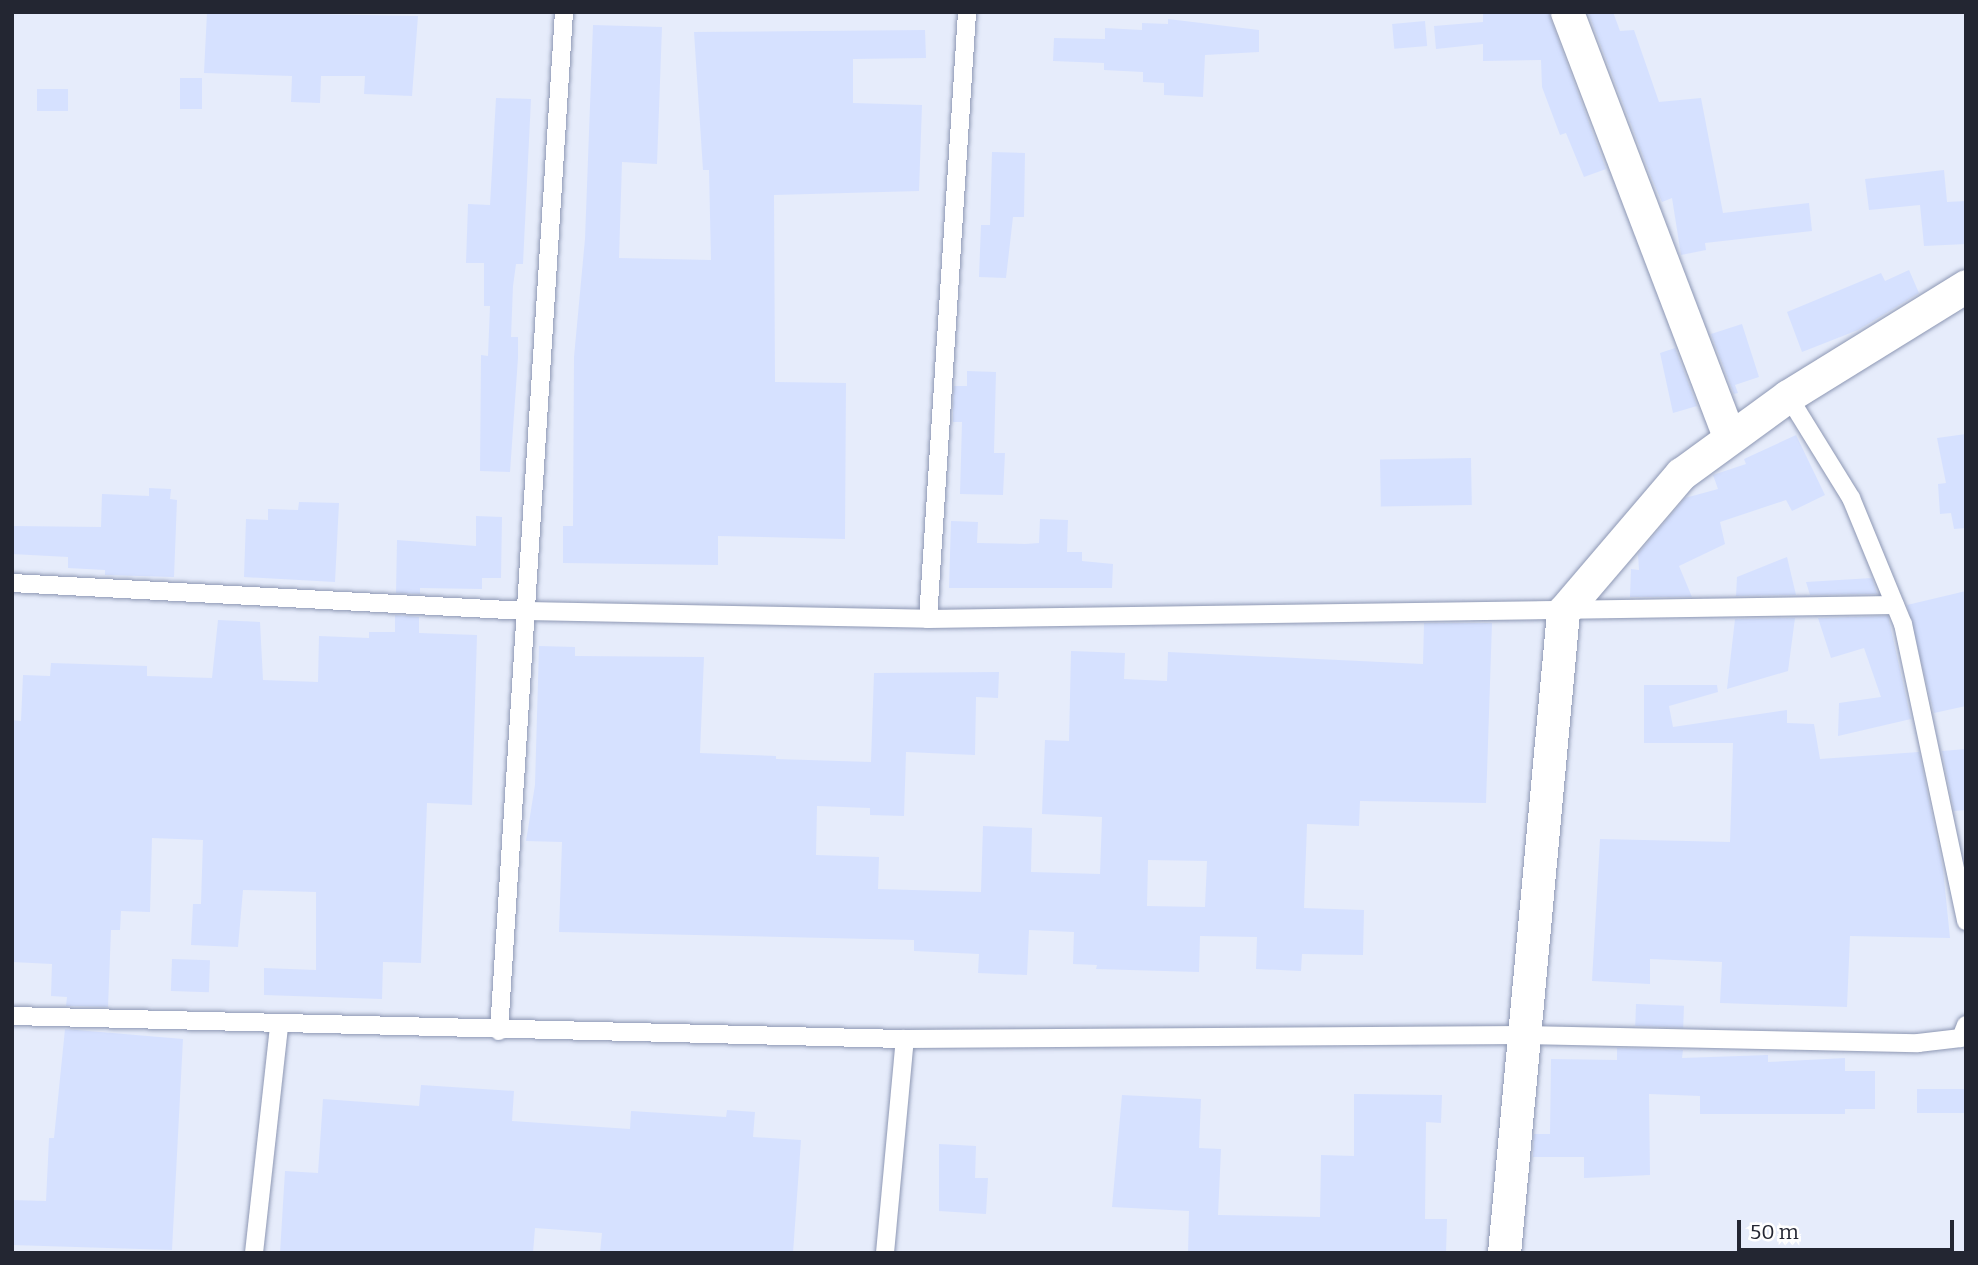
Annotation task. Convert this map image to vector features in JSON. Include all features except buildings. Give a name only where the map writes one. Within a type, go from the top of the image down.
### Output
[{"type":"street","points":[[1567,12],[1729,436]]},
{"type":"street","points":[[1504,1253],[1563,612],[1681,474],[1729,436],[1787,396],[1966,286]]},
{"type":"lane","points":[[499,1031],[564,12]]},
{"type":"lane","points":[[928,618],[967,12]]},
{"type":"lane","points":[[1787,396],[1851,498],[1903,624],[1966,922]]},
{"type":"lane","points":[[12,583],[526,611],[928,618],[1563,612],[1895,605]]},
{"type":"lane","points":[[12,1016],[279,1026],[905,1039],[1524,1035],[1918,1043],[1964,1034]]},
{"type":"lane","points":[[254,1253],[279,1026]]},
{"type":"lane","points":[[885,1253],[905,1039]]},
{"type":"shaded area","points":[[12,12],[1966,12],[1966,1253],[12,1253]]}]
